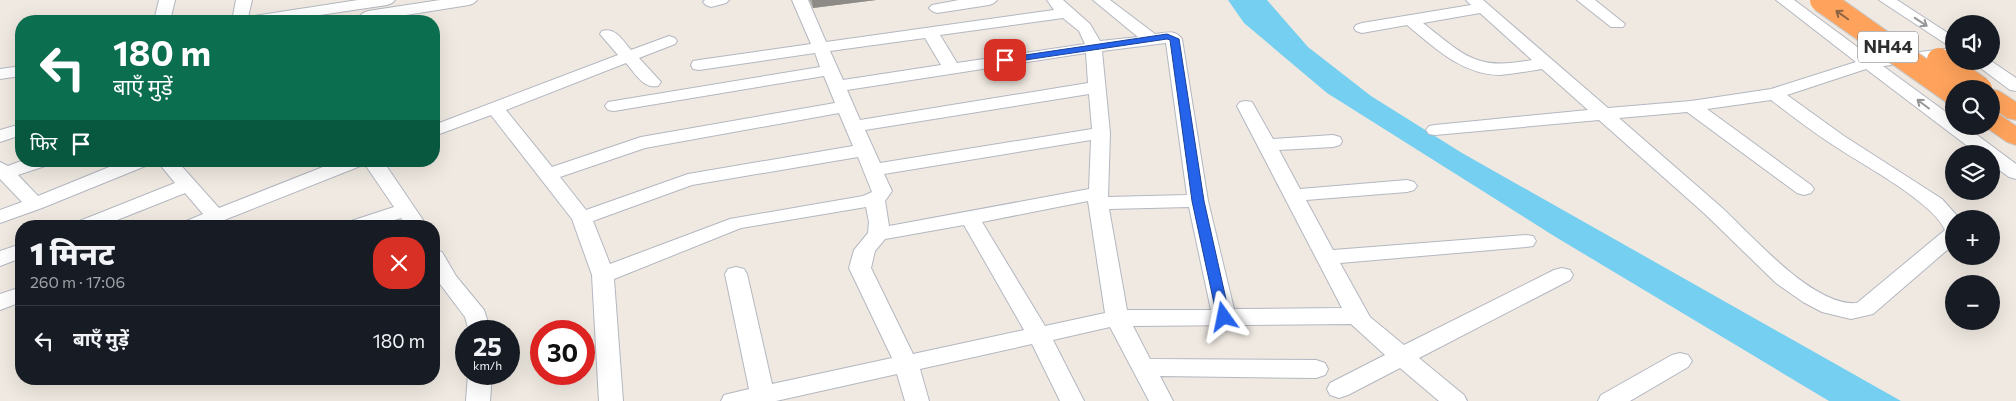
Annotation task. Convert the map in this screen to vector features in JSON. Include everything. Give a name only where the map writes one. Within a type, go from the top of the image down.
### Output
[{"type":"highway","name":"NH44","points":[[1822,0],[1945,87]]},
{"type":"highway","name":"NH44","points":[[1851,0],[1967,80]]},
{"type":"highway","points":[[2000,102],[2016,113]]},
{"type":"highway","points":[[2000,126],[2016,138]]},
{"type":"street","points":[[164,15],[168,0]]},
{"type":"street","points":[[241,15],[244,0]]},
{"type":"street","points":[[277,15],[319,5],[382,0]]},
{"type":"street","points":[[384,15],[470,0]]},
{"type":"street","points":[[603,275],[698,236],[737,223],[875,199],[882,191],[800,0]]},
{"type":"street","points":[[937,8],[989,0]]},
{"type":"street","points":[[1101,0],[1151,39]]},
{"type":"street","points":[[1585,0],[1617,24]]},
{"type":"street","points":[[1784,0],[1979,145]]},
{"type":"street","points":[[1887,0],[1945,38]]},
{"type":"street","points":[[1362,28],[1411,21],[1478,4],[1725,221],[1781,276],[1812,297],[1836,308],[1852,312],[1865,309],[1945,241]]},
{"type":"street","points":[[699,65],[930,32],[1059,6],[1089,34],[1094,47],[1101,133],[1098,198],[1117,318],[1160,401]]},
{"type":"street","points":[[1411,21],[1468,63],[1483,68],[1497,70],[1545,63]]},
{"type":"street","points":[[930,32],[952,68]]},
{"type":"street","points":[[608,34],[652,82]]},
{"type":"street","points":[[614,106],[833,78],[952,68],[1167,36],[1174,39],[1198,201],[1224,317]]},
{"type":"street","points":[[440,129],[669,41]]},
{"type":"street","points":[[1436,130],[1691,106],[1774,94],[1869,63],[1945,54]]},
{"type":"street","points":[[0,61],[15,58]]},
{"type":"street","points":[[1992,70],[2016,86]]},
{"type":"street","points":[[0,74],[15,72]]},
{"type":"street","points":[[854,126],[1098,87]]},
{"type":"street","points":[[1774,94],[1837,140],[1935,204],[1945,215]]},
{"type":"street","points":[[548,175],[641,143],[846,106]]},
{"type":"street","points":[[1246,106],[1361,322],[1454,401]]},
{"type":"street","points":[[1691,106],[1804,189]]},
{"type":"street","points":[[495,108],[582,218],[603,275],[611,401]]},
{"type":"street","points":[[0,136],[15,131]]},
{"type":"street","points":[[873,170],[1101,133]]},
{"type":"street","points":[[1267,145],[1333,141]]},
{"type":"street","points":[[582,218],[688,180],[865,150]]},
{"type":"street","points":[[2000,161],[2016,173]]},
{"type":"street","points":[[18,167],[3,171],[35,204]]},
{"type":"street","points":[[0,217],[126,167]]},
{"type":"street","points":[[172,167],[216,216]]},
{"type":"street","points":[[206,220],[341,167]]},
{"type":"street","points":[[377,167],[412,220]]},
{"type":"street","points":[[99,220],[188,185]]},
{"type":"street","points":[[1293,195],[1407,186]]},
{"type":"street","points":[[878,234],[1098,198],[1198,201]]},
{"type":"street","points":[[875,199],[879,222],[878,234],[865,250],[860,268],[906,363],[916,401]]},
{"type":"street","points":[[373,220],[406,209]]},
{"type":"street","points":[[970,218],[1039,335],[1072,401]]},
{"type":"street","points":[[1326,257],[1526,241]]},
{"type":"street","points":[[0,259],[15,253]]},
{"type":"street","points":[[736,274],[763,398]]},
{"type":"street","points":[[1339,389],[1562,275]]},
{"type":"street","points":[[441,284],[476,315],[477,320]]},
{"type":"street","points":[[0,303],[15,297]]},
{"type":"street","points":[[733,401],[763,398],[906,363],[1117,318],[1357,316]]},
{"type":"street","points":[[1610,401],[1680,361]]},
{"type":"street","points":[[1143,367],[1316,369]]},
{"type":"street","points":[[478,401],[479,385]]},
{"type":"water","points":[[1228,0],[1267,0],[1308,47],[1371,96],[1462,153],[1901,401],[1829,401],[1554,236],[1327,93],[1244,23]]},
{"type":"route","points":[[1005,60],[1167,36],[1174,39],[1198,201],[1224,317]]}]
